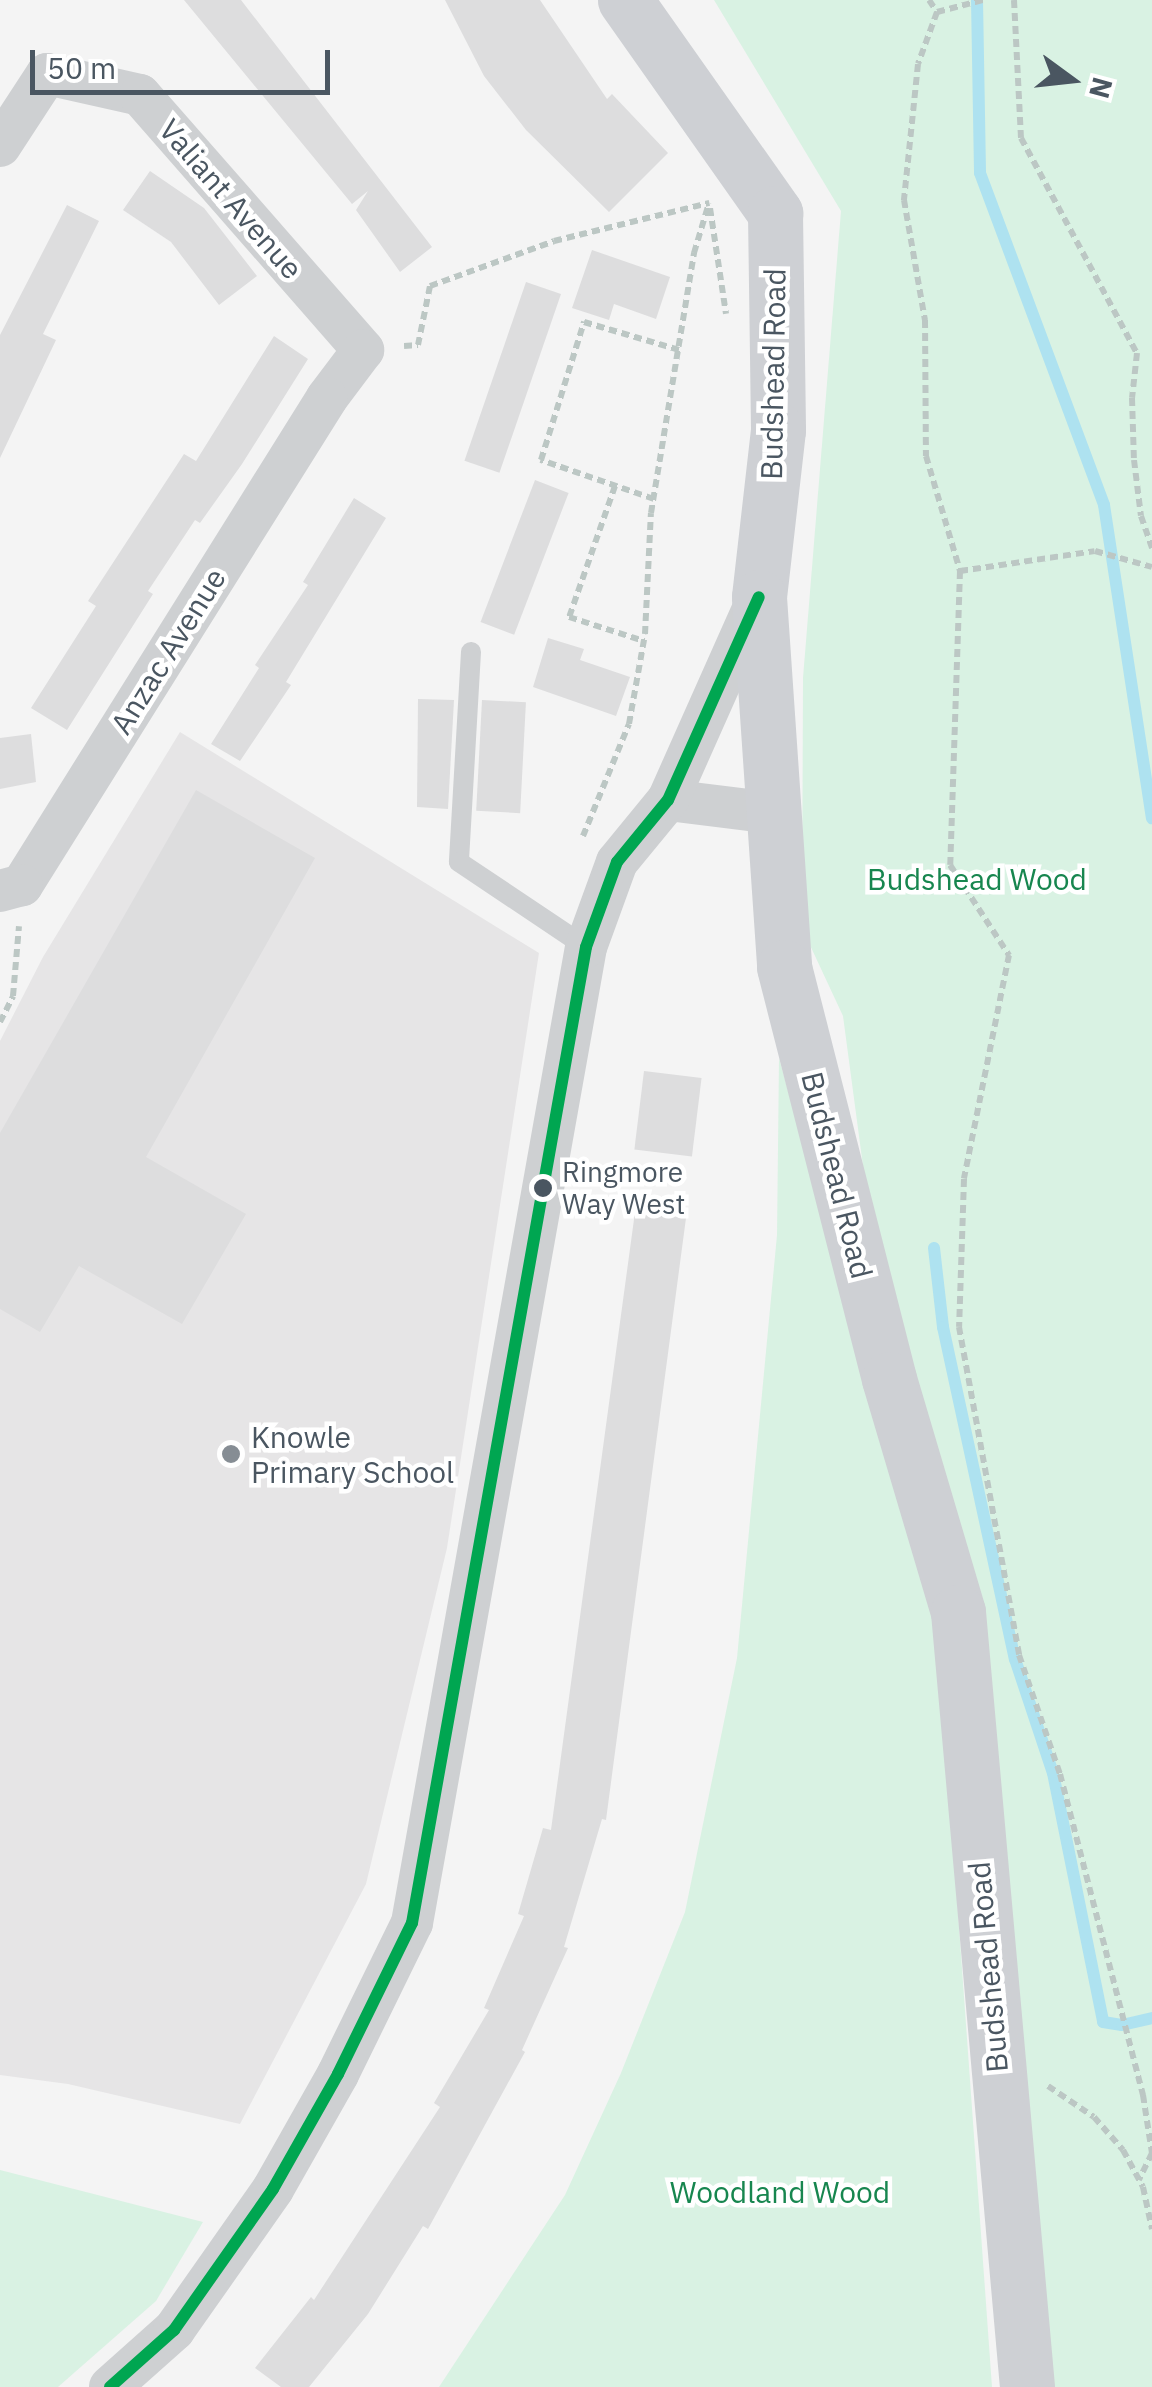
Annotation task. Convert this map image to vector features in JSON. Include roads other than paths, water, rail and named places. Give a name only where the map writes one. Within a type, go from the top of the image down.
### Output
[{"type":"street","name":"Budshead Road","points":[[625,0],[775,212],[778,430],[759,597],[784,967],[889,1379],[958,1612],[1026,2387]]},
{"type":"street","name":"Valiant Avenue","points":[[0,146],[47,74],[140,94],[362,350],[327,398]]},
{"type":"street","name":"Anzac Avenue","points":[[11,888],[327,398]]},
{"type":"street","points":[[110,2387],[174,2330],[273,2189],[338,2074],[412,1923],[586,947],[618,862],[668,800],[759,597]]},
{"type":"street","points":[[668,800],[774,814]]},
{"type":"lane","points":[[471,652],[459,862],[586,947]]},
{"type":"waterway","points":[[977,0],[980,173],[1104,505],[1152,818]]},
{"type":"waterway","points":[[934,1248],[943,1327],[1015,1659],[1053,1773],[1103,2022],[1122,2025],[1152,2018]]},
{"type":"place","name":"Ringmore Way West","points":[[543,1188]]},
{"type":"place","name":"Knowle Primary School","points":[[231,1454]]},
{"type":"park label","name":"Budshead Wood","points":[[977,879]]},
{"type":"park label","name":"Woodland Wood","points":[[780,2192]]}]
